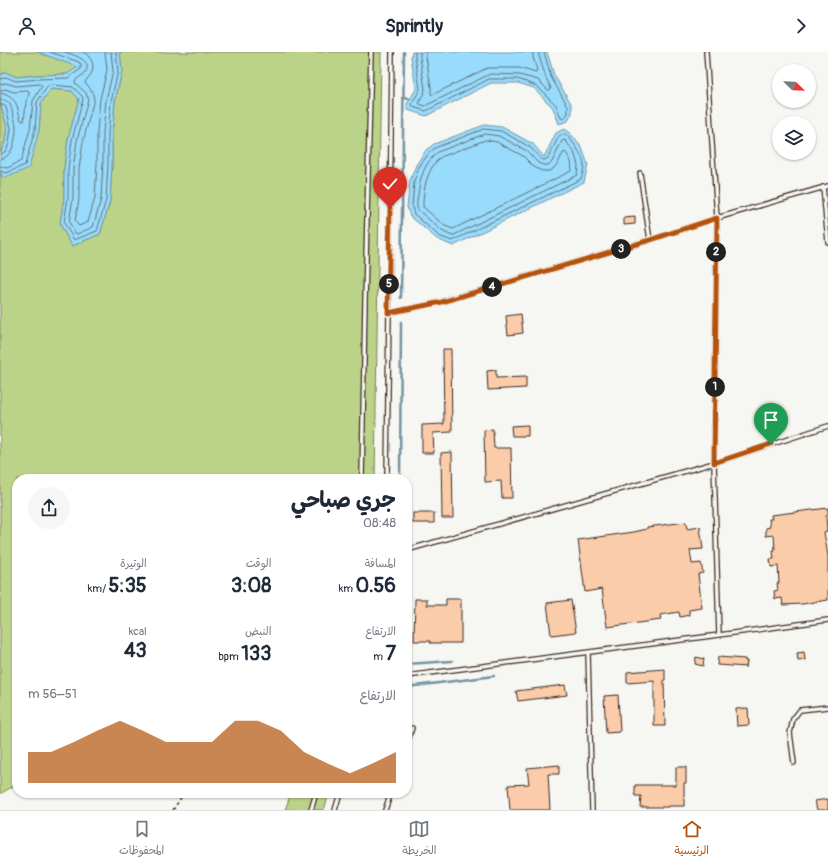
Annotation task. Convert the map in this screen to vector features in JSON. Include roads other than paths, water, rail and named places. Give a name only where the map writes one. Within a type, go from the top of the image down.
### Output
[{"type":"lane","points":[[362,474],[371,52]]},
{"type":"lane","points":[[387,474],[392,52]]},
{"type":"lane","points":[[706,52],[717,218],[714,463],[719,635]]},
{"type":"lane","points":[[640,173],[650,240]]},
{"type":"lane","points":[[388,313],[442,302],[650,240],[717,218],[828,186]]},
{"type":"lane","points":[[823,187],[828,242]]},
{"type":"lane","points":[[412,549],[714,463],[828,426]]},
{"type":"lane","points":[[412,675],[828,620]]},
{"type":"lane","points":[[588,653],[592,810]]},
{"type":"lane","points":[[794,762],[790,733],[793,719],[800,710],[828,706]]},
{"type":"lane","points":[[311,810],[315,798]]},
{"type":"lane","points":[[335,810],[339,798]]},
{"type":"lane","points":[[386,810],[390,798]]},
{"type":"water","points":[[37,52],[120,52],[122,71],[115,101],[112,134],[110,201],[100,234],[72,246],[60,224],[64,198],[64,168],[68,139],[79,99],[72,91],[51,89],[41,103],[39,130],[29,168],[3,179],[0,171],[0,154],[5,142],[7,127],[1,105],[0,76],[5,72],[16,77],[67,74],[78,67]]},
{"type":"water","points":[[412,52],[547,52],[554,75],[572,105],[572,114],[568,121],[559,124],[553,108],[534,88],[518,83],[491,83],[426,116],[408,110],[407,104],[416,89],[411,57]]},
{"type":"water","points":[[484,125],[502,127],[533,144],[544,157],[556,133],[564,129],[571,134],[582,148],[588,165],[584,182],[453,246],[437,239],[410,216],[407,207],[410,181],[416,165],[426,150],[434,144]]},
{"type":"waterway","points":[[401,298],[404,52]]},
{"type":"waterway","points":[[403,98],[410,99]]},
{"type":"waterway","points":[[400,474],[401,322]]},
{"type":"waterway","points":[[412,664],[452,661]]},
{"type":"waterway","points":[[412,686],[494,676]]}]
